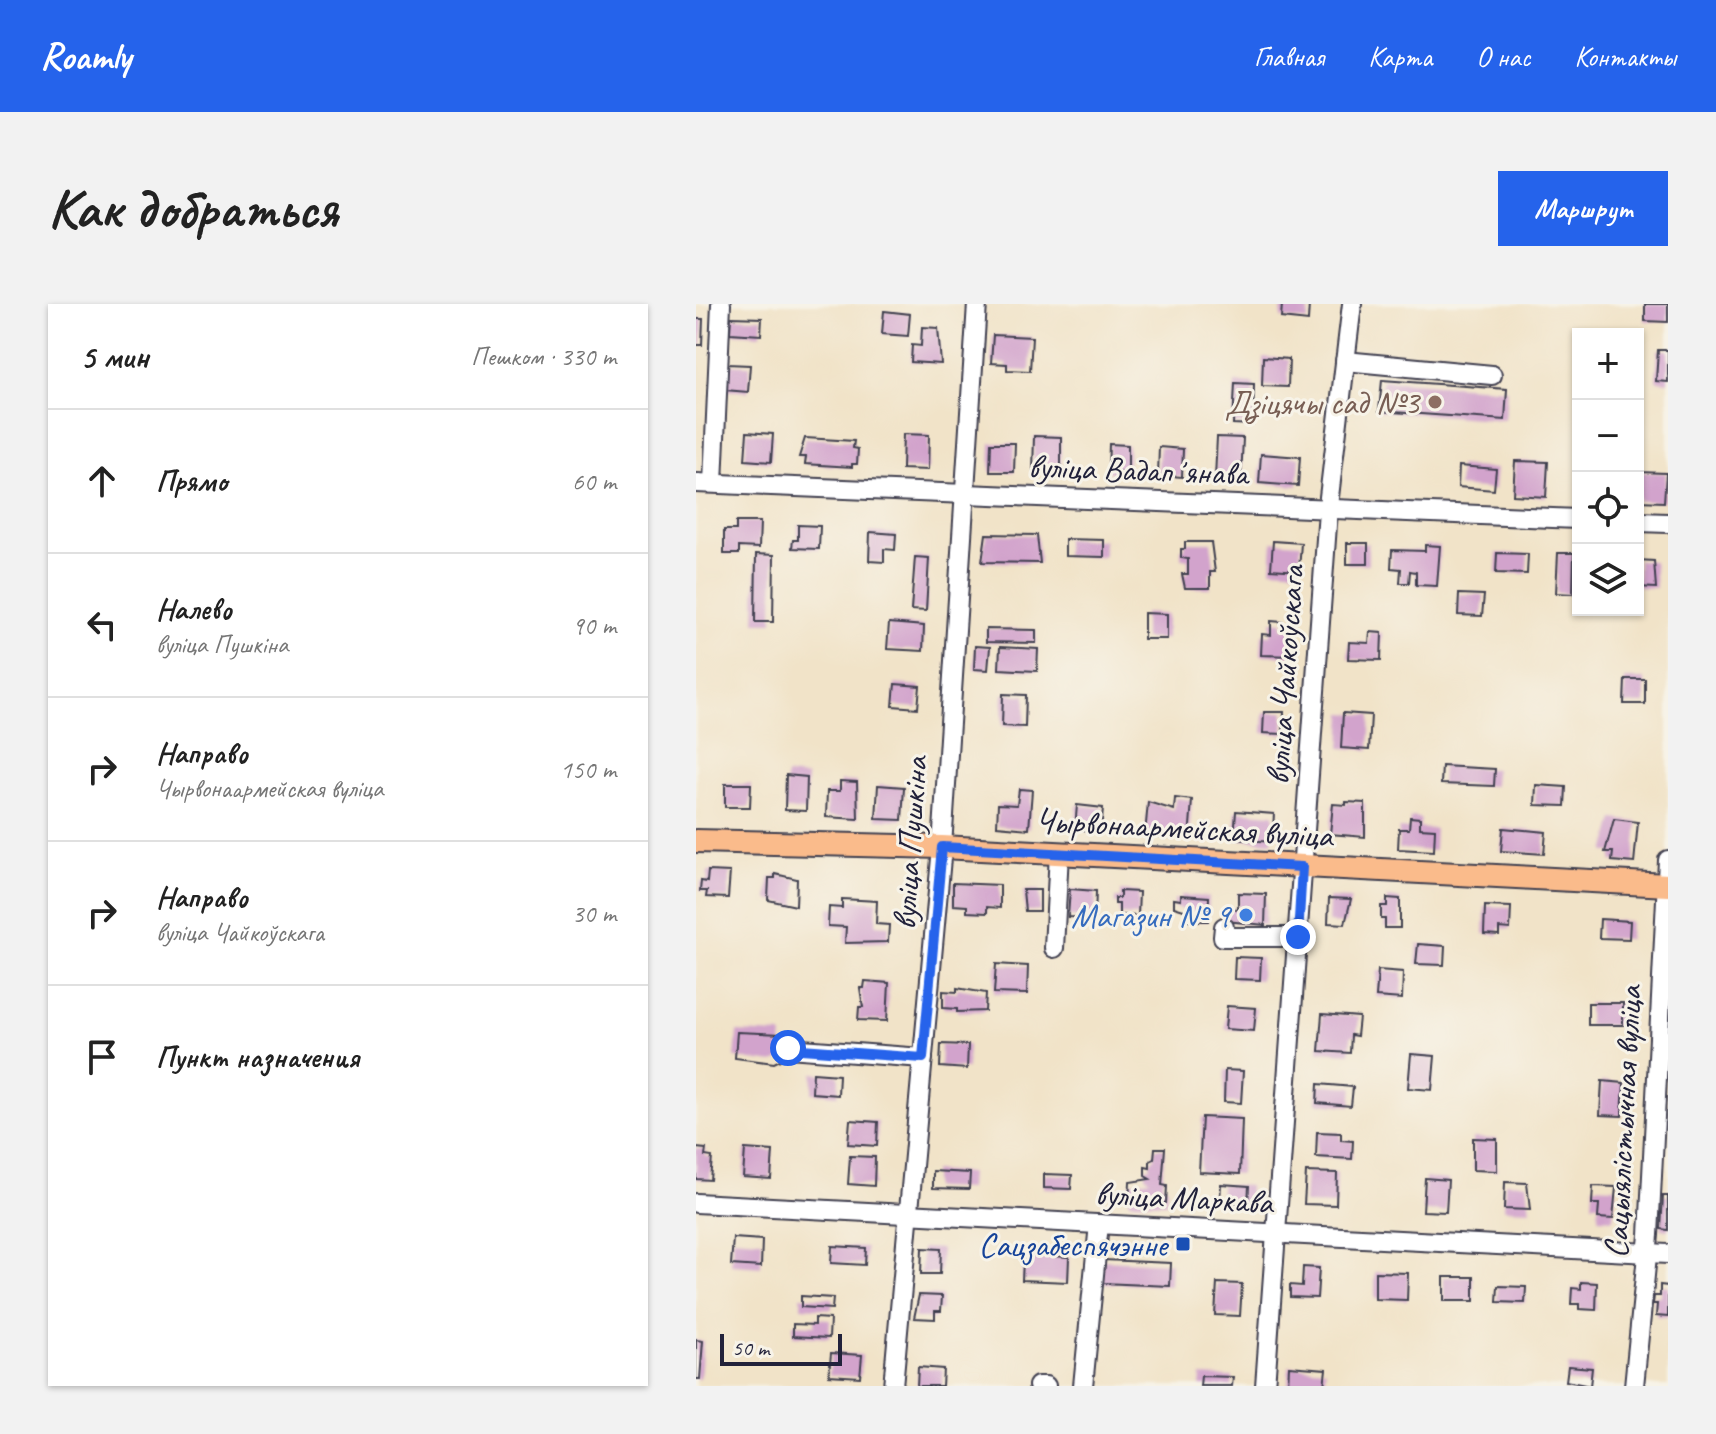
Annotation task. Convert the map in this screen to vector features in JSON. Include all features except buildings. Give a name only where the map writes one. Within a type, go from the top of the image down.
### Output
[{"type":"main road","name":"Чырвонаармейская вуліца","points":[[696,841],[942,847],[1667,885]]},
{"type":"street","points":[[704,483],[721,304]]},
{"type":"street","name":"вуліца Пушкіна","points":[[893,1386],[942,847],[977,304]]},
{"type":"street","name":"вуліца Чайкоўскага","points":[[1265,1386],[1328,509],[1352,304]]},
{"type":"street","points":[[1345,361],[1492,375]]},
{"type":"street","name":"вуліца Вадапʼянава","points":[[704,483],[1572,519]]},
{"type":"street","points":[[1644,522],[1668,523]]},
{"type":"street","points":[[1054,948],[1059,853]]},
{"type":"street","name":"Сацыялістычная вуліца","points":[[1634,1386],[1647,1253],[1668,860]]},
{"type":"street","points":[[1224,927],[1223,937],[1298,937]]},
{"type":"street","points":[[788,1048],[923,1058]]},
{"type":"street","name":"вуліца Маркава","points":[[696,1203],[1668,1254]]},
{"type":"street","points":[[1083,1386],[1099,1224]]},
{"type":"street","points":[[1038,1386],[1046,1386]]},
{"type":"place","name":"Дзіцячы сад №3","points":[[1435,402]]},
{"type":"place","name":"Магазин № 9","points":[[1246,915]]},
{"type":"place","name":"Сацзабеспячэнне","points":[[1183,1244]]},
{"type":"route","points":[[788,1048],[923,1058],[942,847],[1302,867],[1298,937]]}]
